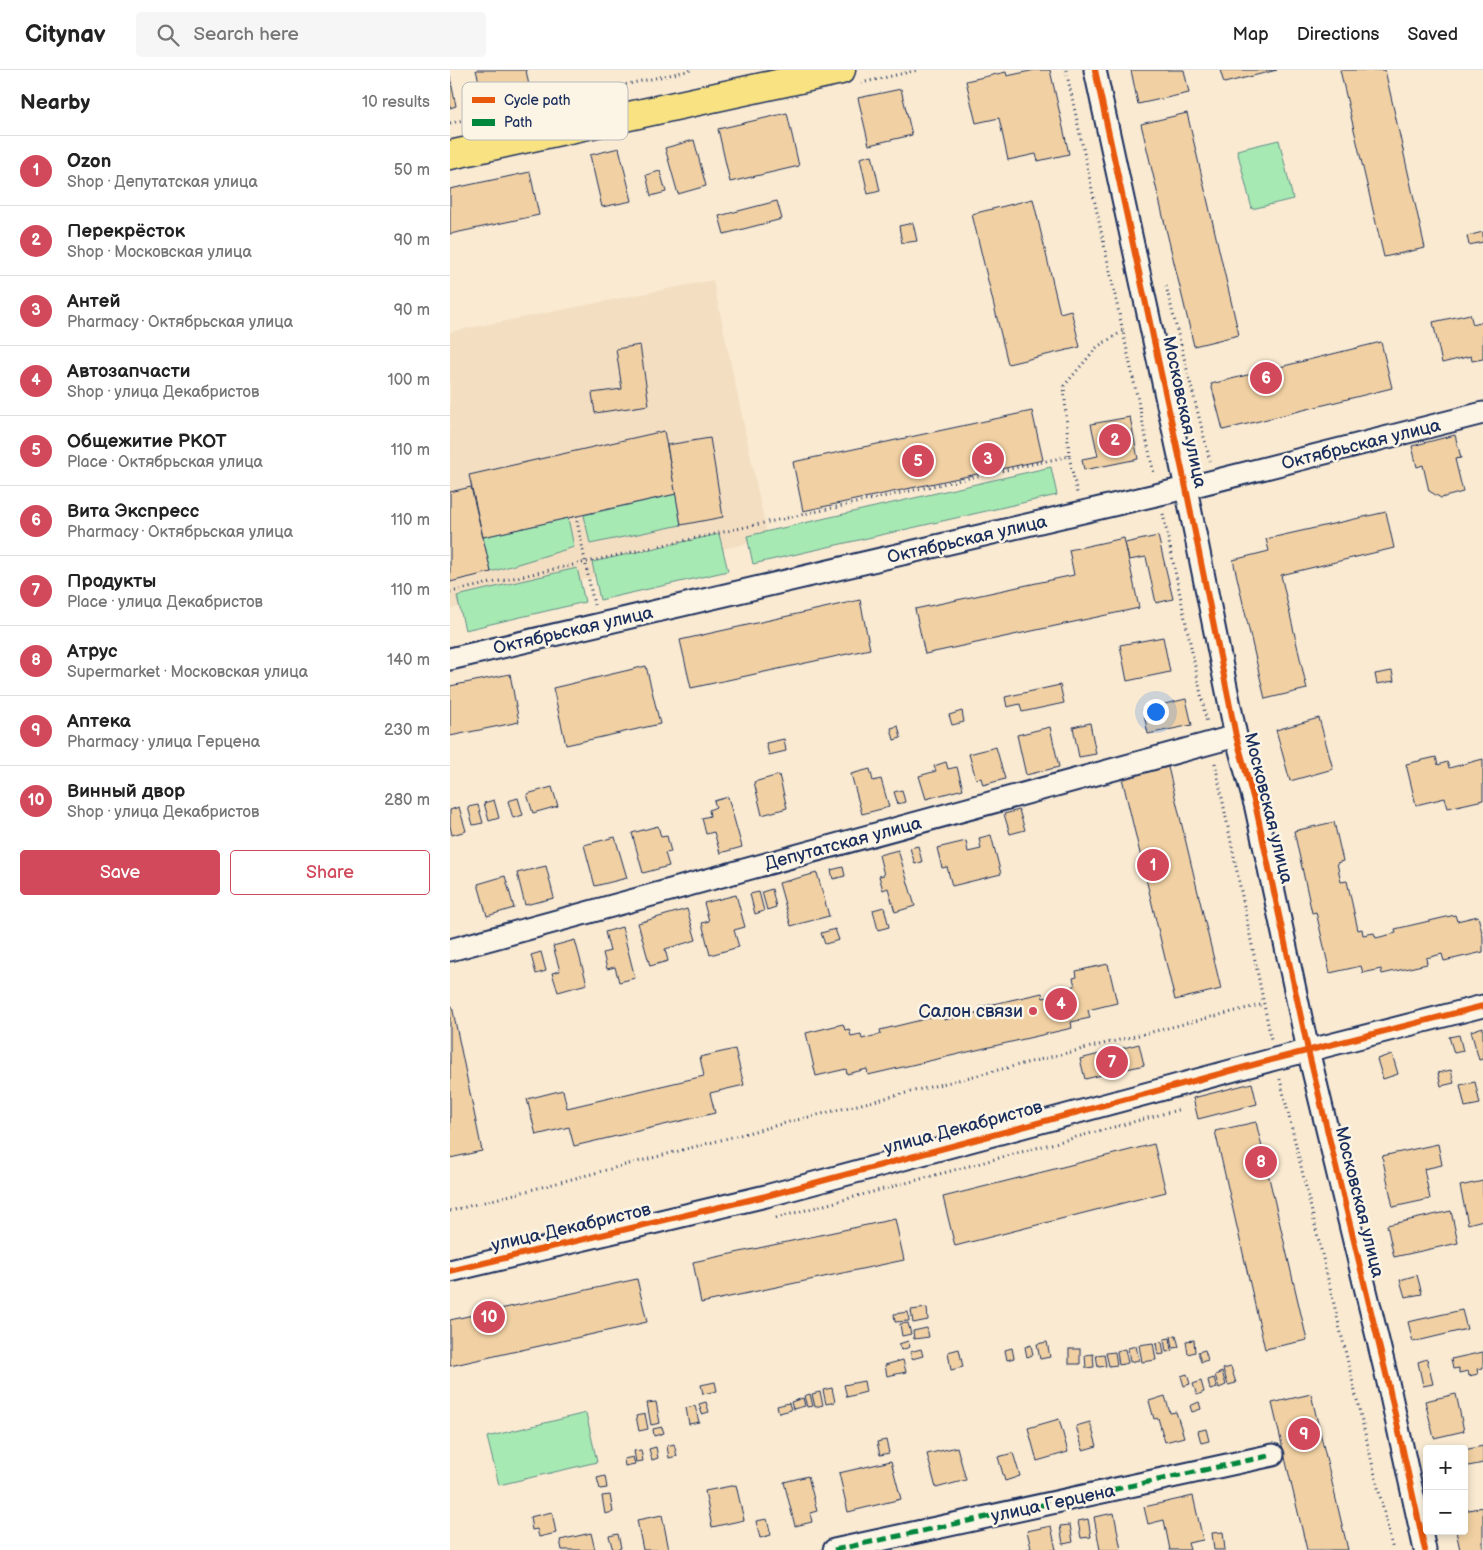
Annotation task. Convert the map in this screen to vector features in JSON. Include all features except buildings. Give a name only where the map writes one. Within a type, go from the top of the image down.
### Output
[{"type":"main road","points":[[628,116],[841,70]]},
{"type":"main road","points":[[450,155],[519,140]]},
{"type":"street","name":"Московская улица","points":[[1095,70],[1186,488],[1236,736],[1256,808],[1308,1050],[1387,1378],[1425,1550]]},
{"type":"street","name":"Октябрьская улица","points":[[450,659],[1186,488],[1483,412]]},
{"type":"street","name":"Депутатская улица","points":[[450,950],[1236,736]]},
{"type":"street","name":"улица Декабристов","points":[[450,1270],[766,1196],[1308,1050],[1483,1006]]},
{"type":"street","name":"улица Герцена","points":[[834,1550],[1273,1456]]},
{"type":"path","points":[[628,84],[692,70]]},
{"type":"path","points":[[1066,70],[1155,478]]},
{"type":"path","points":[[1077,496],[1070,456],[1064,386],[1097,347],[1123,331]]},
{"type":"path","points":[[450,592],[1070,456]]},
{"type":"path","points":[[1163,512],[1275,1059],[1393,1550]]},
{"type":"path","points":[[576,516],[594,608]]},
{"type":"path","points":[[450,1211],[802,1119],[1264,1004]]},
{"type":"shaded area","points":[[713,280],[768,539],[450,609],[450,332]]},
{"type":"green space","points":[[1279,140],[1293,199],[1252,209],[1237,150]]},
{"type":"green space","points":[[1051,467],[1057,495],[753,564],[747,536]]},
{"type":"green space","points":[[676,494],[681,525],[590,544],[584,515]]},
{"type":"green space","points":[[568,518],[574,547],[491,572],[483,537]]},
{"type":"green space","points":[[719,534],[728,571],[600,600],[592,562]]},
{"type":"green space","points":[[577,568],[585,602],[465,630],[457,596]]},
{"type":"green space","points":[[586,1413],[597,1462],[499,1485],[487,1437]]},
{"type":"marked path","points":[[834,1550],[1273,1455]]},
{"type":"cycle path","points":[[1095,70],[1186,488],[1236,736],[1256,808],[1308,1050],[1387,1378],[1425,1550]]},
{"type":"cycle path","points":[[450,1271],[766,1196],[1275,1059],[1483,1006]]},
{"type":"place","name":"Вита Экспресс","points":[[1266,378]]},
{"type":"place","name":"Перекрёсток","points":[[1115,440]]},
{"type":"place","name":"Антей","points":[[988,459]]},
{"type":"place","name":"Общежитие РКОТ","points":[[918,461]]},
{"type":"place","name":"Ozon","points":[[1153,865]]},
{"type":"place","name":"Автозапчасти","points":[[1061,1004]]},
{"type":"place","name":"Салон связи","points":[[1033,1011]]},
{"type":"place","name":"Продукты","points":[[1112,1062]]},
{"type":"place","name":"Атрус","points":[[1261,1162]]},
{"type":"place","name":"Винный двор","points":[[489,1317]]},
{"type":"place","name":"Аптека","points":[[1304,1434]]}]
